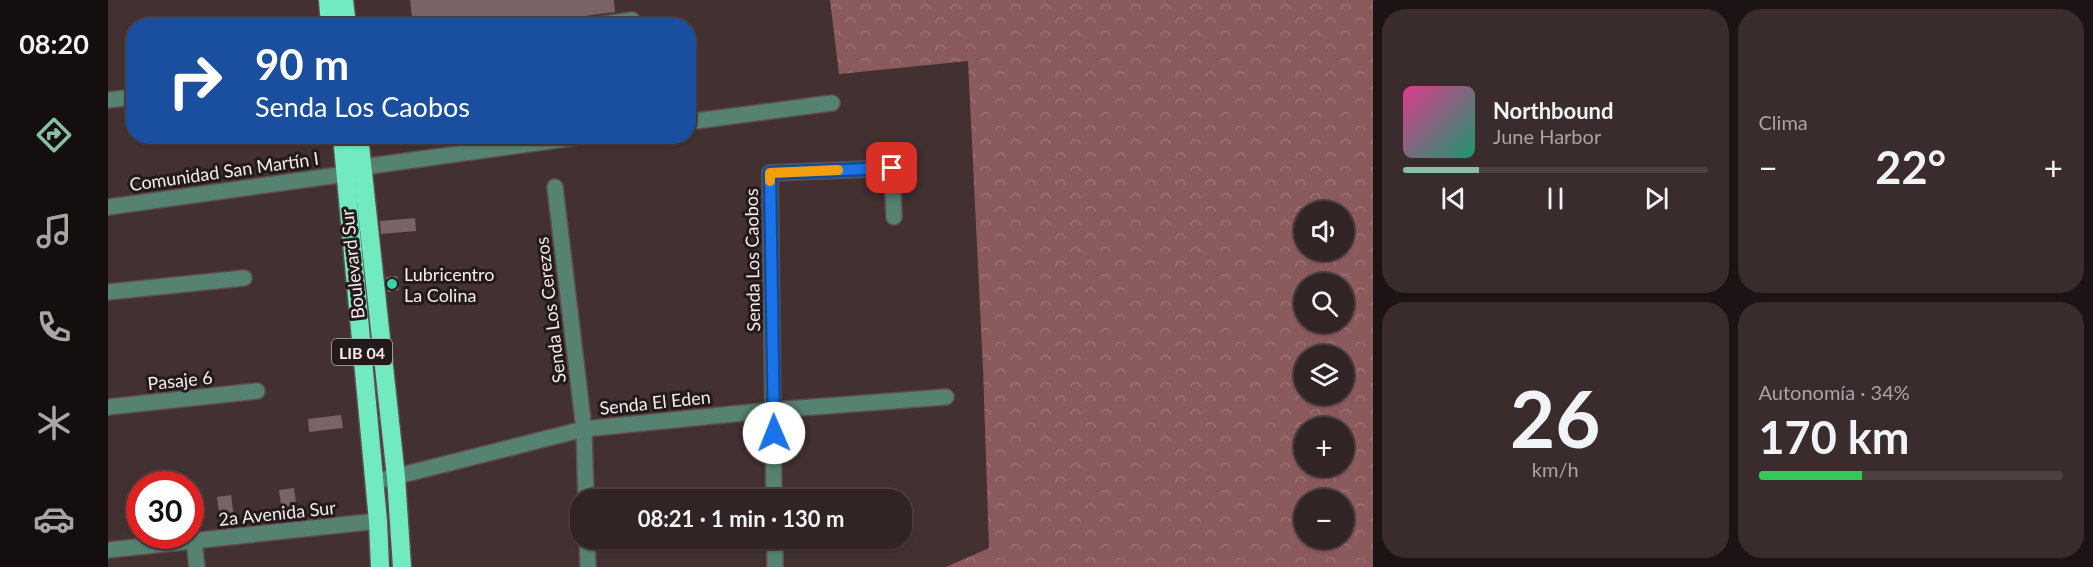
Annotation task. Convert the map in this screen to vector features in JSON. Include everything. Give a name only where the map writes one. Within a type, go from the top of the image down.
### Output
[{"type":"highway","points":[[328,0],[329,18]]},
{"type":"highway","points":[[344,0],[346,18]]},
{"type":"highway","name":"Boulevard Sur","points":[[345,144],[354,171],[396,477],[402,567]]},
{"type":"highway","name":"Boulevard Sur","points":[[358,144],[354,171],[380,567]]},
{"type":"street","points":[[108,100],[126,98]]},
{"type":"street","points":[[696,121],[832,103]]},
{"type":"street","name":"Comunidad San Martín I","points":[[108,207],[533,144]]},
{"type":"street","name":"Senda Los Caobos","points":[[774,410],[770,173],[892,168],[894,217]]},
{"type":"street","name":"Senda Los Cerezos","points":[[555,187],[584,429],[586,489]]},
{"type":"street","points":[[108,292],[243,278]]},
{"type":"street","name":"Pasaje 6","points":[[108,407],[257,391]]},
{"type":"street","name":"Senda El Eden","points":[[375,482],[584,429],[774,410],[946,398]]},
{"type":"street","points":[[774,410],[774,489]]},
{"type":"street","name":"2a Avenida Sur","points":[[204,540],[378,521]]},
{"type":"street","name":"2a Avenida Sur","points":[[108,550],[126,548]]},
{"type":"street","points":[[195,549],[197,567]]},
{"type":"street","points":[[587,549],[588,567]]},
{"type":"street","points":[[775,549],[775,567]]},
{"type":"green space","points":[[830,0],[1373,0],[1373,567],[946,567],[989,548],[968,61],[839,74]]},
{"type":"building","points":[[410,0],[614,0],[615,12],[570,18],[412,18]]},
{"type":"building","points":[[415,218],[416,231],[381,234],[380,221]]},
{"type":"building","name":"Lubricentro La Colina","points":[[397,276],[399,290],[388,292],[386,277]]},
{"type":"building","points":[[341,415],[343,428],[309,432],[308,419]]},
{"type":"building","points":[[294,488],[297,509],[282,511],[279,490]]},
{"type":"building","points":[[231,495],[234,517],[220,519],[217,497]]},
{"type":"slow traffic","points":[[770,181],[770,173],[838,170]]},
{"type":"place","name":"Lubricentro La Colina","points":[[392,284]]},
{"type":"route","points":[[774,433],[770,173],[892,168]]}]
